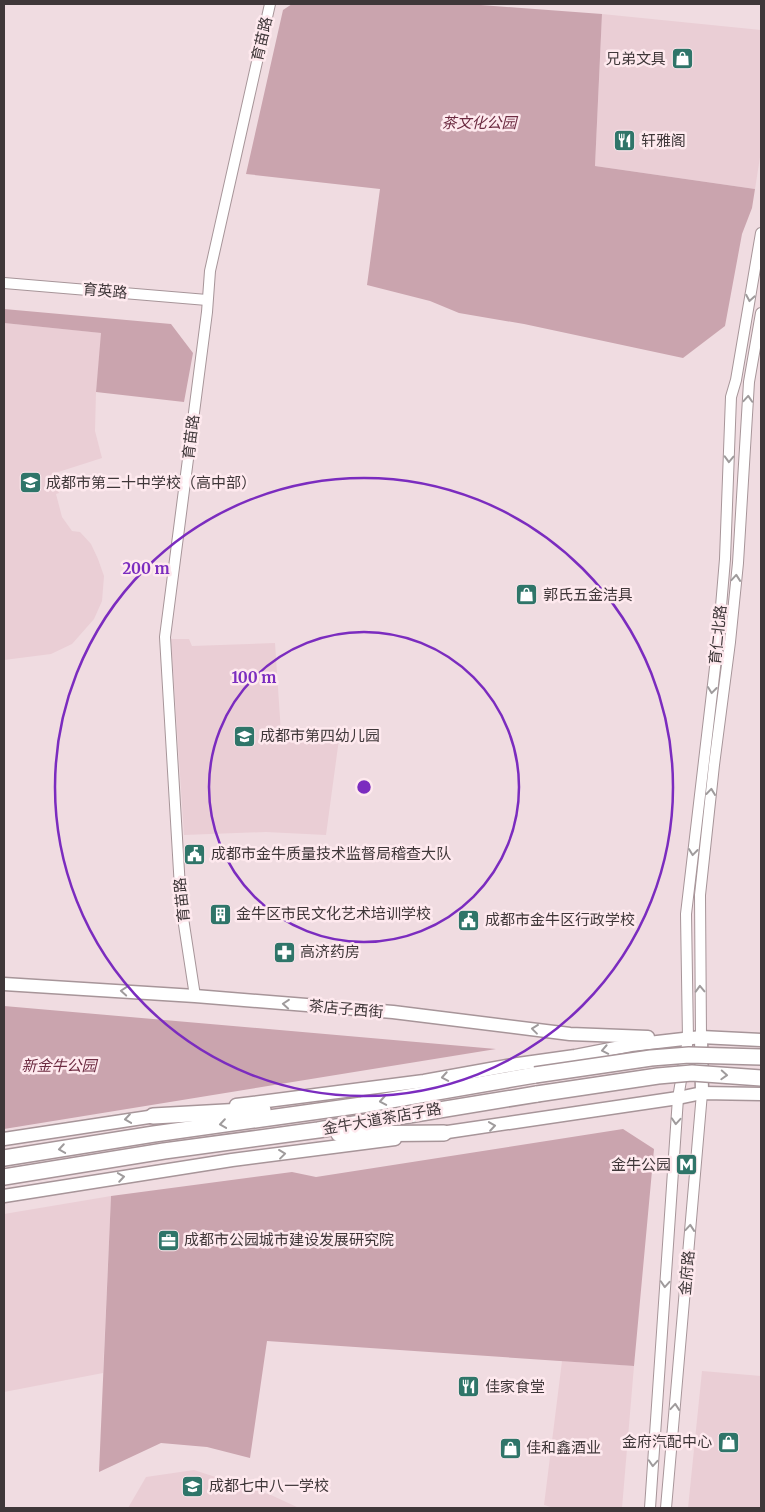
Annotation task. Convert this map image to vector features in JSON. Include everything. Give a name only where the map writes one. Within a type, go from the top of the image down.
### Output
[{"type":"highway","name":"金牛大道茶店子路","points":[[4,1158],[651,1058],[689,1055],[761,1057]]},
{"type":"highway","name":"金牛大道茶店子路","points":[[4,1177],[658,1076],[692,1074],[761,1078]]},
{"type":"highway","points":[[152,1116],[362,1104]]},
{"type":"highway","points":[[287,1134],[444,1133]]},
{"type":"main road","name":"茶店子西街","points":[[4,984],[195,996],[393,1012],[570,1034],[688,1039]]},
{"type":"main road","points":[[4,1139],[152,1116],[424,1081],[631,1045],[701,1037],[761,1040]]},
{"type":"main road","name":"金府路","points":[[701,1037],[702,1093]]},
{"type":"main road","points":[[4,1196],[232,1160],[444,1133],[702,1093],[761,1094]]},
{"type":"street","name":"育苗路","points":[[195,996],[181,905],[166,638],[210,271],[270,4]]},
{"type":"street","name":"育仁北路","points":[[688,1039],[686,914],[720,624],[725,559],[731,397],[736,380],[761,233]]},
{"type":"street","name":"育英路","points":[[4,283],[207,300]]},
{"type":"street","points":[[701,1037],[700,895],[738,563],[750,382],[761,313]]},
{"type":"street","name":"金府路","points":[[650,1508],[678,1098],[688,1039]]},
{"type":"street","name":"金府路","points":[[666,1508],[702,1093]]},
{"type":"shaded area","points":[[602,14],[761,30],[761,151],[755,189],[595,166]]},
{"type":"shaded area","name":"成都市第二十中学校（高中部）","points":[[4,323],[102,333],[96,392],[95,431],[102,458],[52,474],[59,493],[56,494],[62,517],[72,531],[80,532],[91,544],[104,576],[102,601],[94,619],[72,644],[51,654],[4,660]]},
{"type":"shaded area","name":"成都市第四幼儿园","points":[[171,639],[189,639],[192,646],[275,643],[281,733],[339,739],[326,835],[266,832],[184,835]]},
{"type":"shaded area","points":[[111,1196],[103,1373],[4,1392],[4,1214]]},
{"type":"shaded area","points":[[562,1361],[634,1366],[622,1508],[554,1508],[544,1505]]},
{"type":"shaded area","name":"金府汽配中心","points":[[702,1371],[761,1376],[761,1508],[688,1508]]},
{"type":"shaded area","name":"成都七中八一学校","points":[[194,1470],[271,1495],[299,1508],[128,1508],[146,1477]]},
{"type":"green space","name":"茶文化公园","points":[[292,4],[468,4],[602,14],[595,166],[755,189],[752,208],[742,234],[725,326],[683,358],[524,324],[459,313],[430,301],[367,285],[380,189],[246,174],[283,10]]},
{"type":"green space","points":[[4,309],[171,324],[193,353],[184,402],[96,392],[101,333],[4,323]]},
{"type":"green space","name":"新金牛公园","points":[[4,1006],[496,1049],[4,1129]]},
{"type":"green space","name":"金牛公园","points":[[623,1129],[654,1149],[634,1366],[267,1341],[250,1458],[207,1447],[161,1443],[99,1472],[111,1196],[292,1172],[316,1177]]},
{"type":"place","name":"兄弟文具","points":[[682,59]]},
{"type":"place","name":"轩雅阁","points":[[625,141]]},
{"type":"place","name":"成都市第二十中学校（高中部）","points":[[30,483]]},
{"type":"place","name":"郭氏五金洁具","points":[[527,595]]},
{"type":"place","name":"成都市第四幼儿园","points":[[244,736]]},
{"type":"place","name":"成都市金牛质量技术监督局稽查大队","points":[[195,854]]},
{"type":"place","name":"金牛区市民文化艺术培训学校","points":[[220,914]]},
{"type":"place","name":"成都市金牛区行政学校","points":[[469,920]]},
{"type":"place","name":"高济药房","points":[[284,952]]},
{"type":"place","name":"金牛公园","points":[[687,1165]]},
{"type":"place","name":"成都市公园城市建设发展研究院","points":[[168,1240]]},
{"type":"place","name":"佳家食堂","points":[[469,1387]]},
{"type":"place","name":"金府汽配中心","points":[[728,1442]]},
{"type":"place","name":"佳和鑫酒业","points":[[510,1448]]},
{"type":"place","name":"成都七中八一学校","points":[[193,1486]]}]
